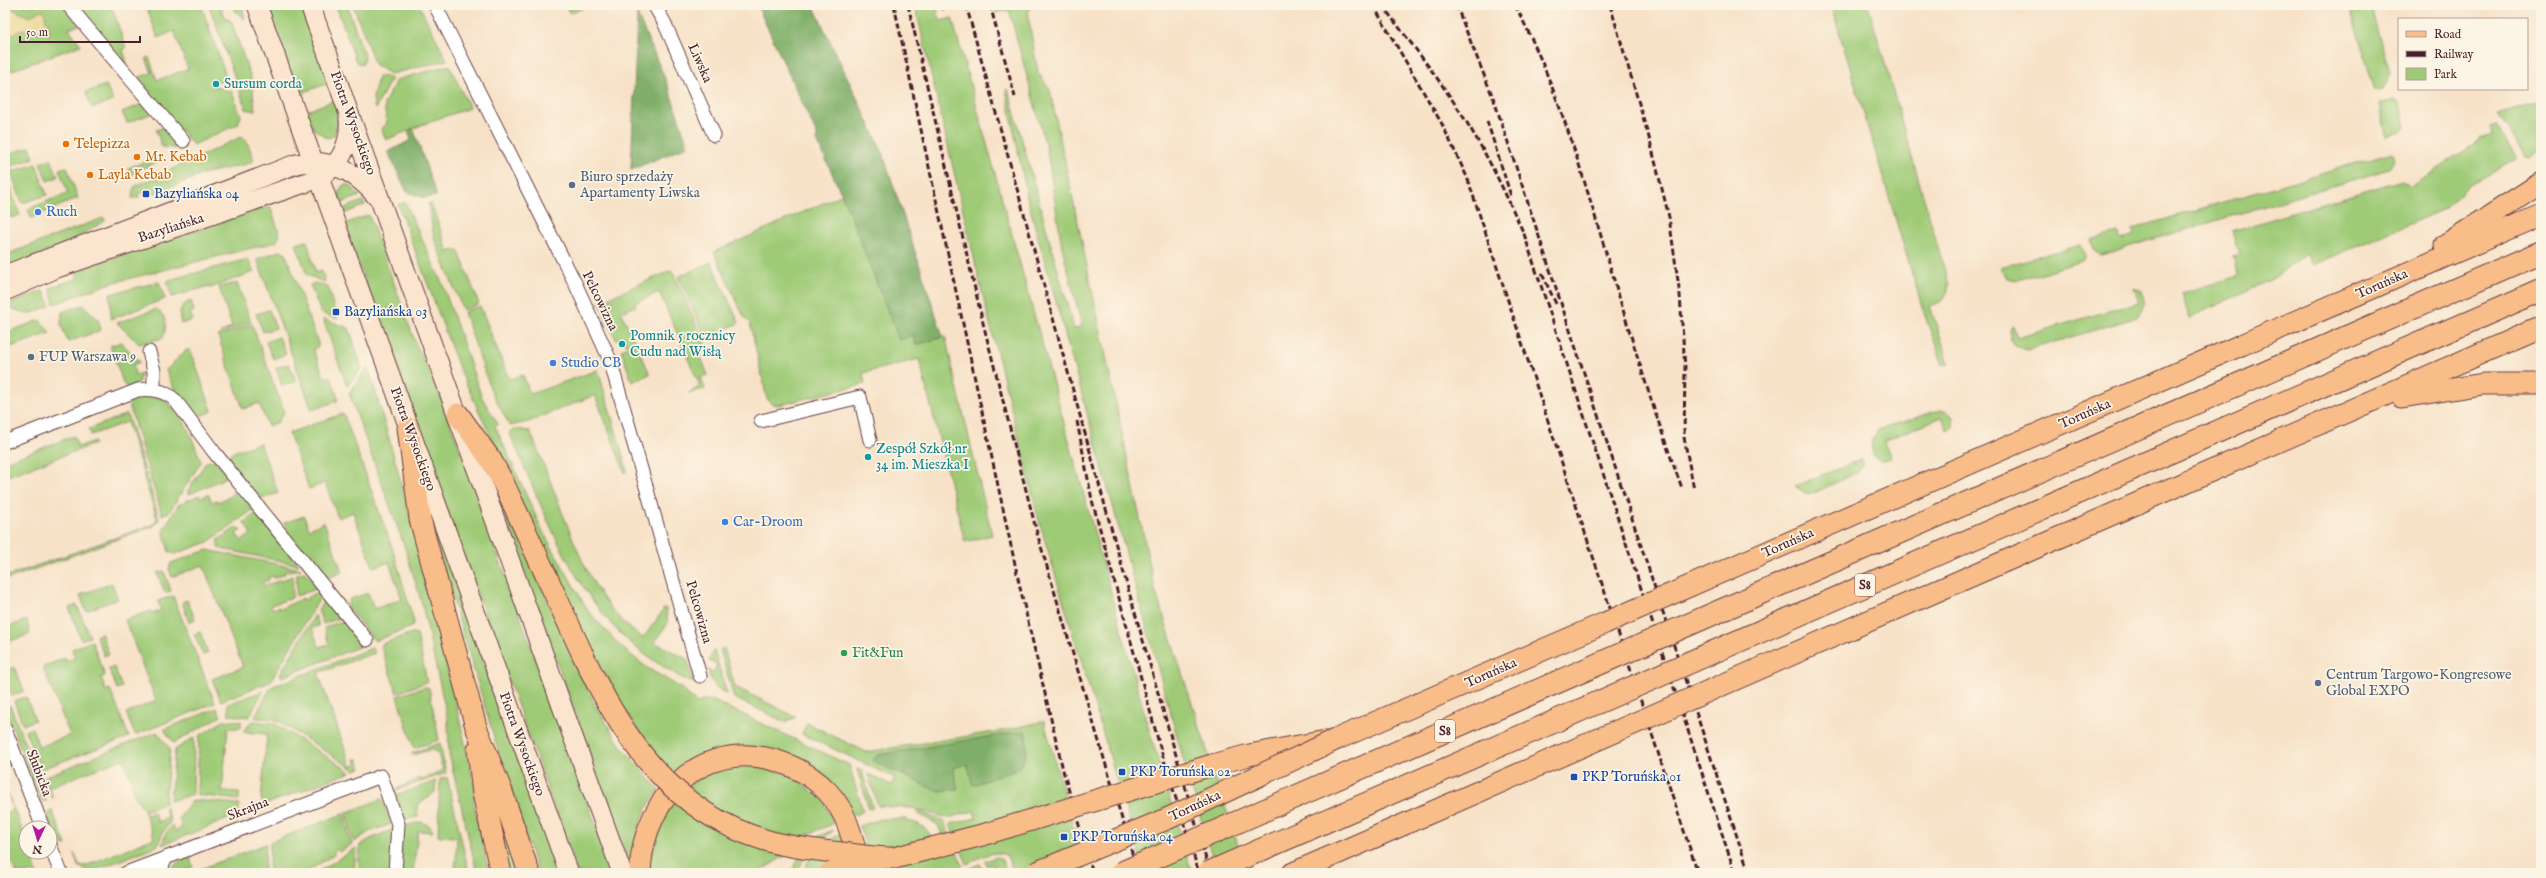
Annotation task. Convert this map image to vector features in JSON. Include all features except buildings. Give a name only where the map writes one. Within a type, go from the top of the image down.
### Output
[{"type":"highway","name":"S8","points":[[1121,873],[2541,252]]},
{"type":"highway","name":"S8","points":[[1208,873],[2532,294]]},
{"type":"main road","name":"Piotra Wysockiego","points":[[257,5],[569,873]]},
{"type":"main road","name":"Piotra Wysockiego","points":[[310,5],[345,98],[622,873]]},
{"type":"main road","points":[[335,166],[343,154],[348,137],[349,120],[345,98]]},
{"type":"main road","name":"Bazyliańska","points":[[5,275],[283,169],[316,169],[335,166],[360,178],[382,205]]},
{"type":"main road","name":"Bazyliańska","points":[[5,291],[57,268],[316,169]]},
{"type":"main road","points":[[2492,226],[2541,183]]},
{"type":"main road","name":"Toruńska","points":[[1035,873],[1169,818],[1337,739],[2363,292],[2492,226],[2541,215]]},
{"type":"main road","points":[[1293,873],[2539,328]]},
{"type":"main road","points":[[2320,424],[2385,402],[2432,391],[2489,384],[2541,384]]},
{"type":"main road","points":[[458,414],[491,460],[503,482],[605,700],[627,736],[656,771],[701,810],[748,834],[782,845],[894,858]]},
{"type":"main road","points":[[408,428],[420,518],[476,727],[502,792],[529,873]]},
{"type":"main road","points":[[476,727],[483,793],[501,873]]},
{"type":"main road","points":[[830,873],[1005,829],[1249,755],[1337,739]]},
{"type":"main road","points":[[640,873],[646,834],[654,813],[666,794],[693,771],[727,757],[762,757],[800,770],[827,791],[848,824],[856,852],[857,873]]},
{"type":"main road","points":[[1324,873],[1363,847],[1423,816]]},
{"type":"street","points":[[68,5],[183,141]]},
{"type":"street","name":"Pelcowizna","points":[[435,5],[575,283],[610,360],[700,676]]},
{"type":"street","name":"Liwska","points":[[654,5],[664,22],[714,135]]},
{"type":"street","points":[[149,352],[154,372],[154,389]]},
{"type":"street","points":[[5,442],[138,390],[154,389],[168,394],[175,400],[214,452],[367,640]]},
{"type":"street","points":[[761,421],[860,397],[870,440]]},
{"type":"street","name":"Słubicka","points":[[5,729],[40,820]]},
{"type":"street","name":"Skrajna","points":[[126,873],[381,776],[398,824],[396,873]]},
{"type":"street","points":[[159,873],[166,858]]},
{"type":"street","points":[[56,860],[61,873]]},
{"type":"green space","points":[[5,5],[62,5],[79,25],[69,29],[81,45],[5,73]]},
{"type":"green space","points":[[83,5],[111,5],[126,48],[123,50],[127,63],[125,64],[84,16]]},
{"type":"green space","points":[[146,5],[201,5],[227,79],[224,83],[215,81],[213,86],[232,92],[241,116],[238,124],[193,145],[136,78],[152,73],[146,58],[149,57],[157,80],[188,69],[174,31],[158,38]]},
{"type":"green space","points":[[209,5],[220,5],[224,16],[231,21],[252,81],[255,111],[246,109]]},
{"type":"green space","points":[[234,5],[242,5],[245,19],[236,12]]},
{"type":"green space","points":[[266,5],[301,5],[329,83],[298,94]]},
{"type":"green space","points":[[336,5],[347,5],[365,57],[362,65],[356,62]]},
{"type":"green space","points":[[353,5],[419,5],[447,60],[391,74],[375,65]]},
{"type":"green space","points":[[565,5],[577,5],[579,8],[584,5],[591,5],[570,13]]},
{"type":"green space","points":[[757,5],[813,5],[882,151],[943,337],[916,345],[913,335],[899,340],[845,202],[816,138],[818,137]]},
{"type":"green space","points":[[915,5],[936,5],[940,21],[952,18],[1149,730],[1192,873],[1145,873],[1039,521],[983,296]]},
{"type":"green space","points":[[994,5],[1030,5],[1028,16],[1038,72],[1050,90],[1155,590],[1247,873],[1217,873],[1181,751],[1028,201],[1006,90],[1008,89],[1074,329],[1082,327],[1062,247],[1047,150],[1009,10],[996,13]]},
{"type":"green space","points":[[1831,5],[1868,5],[1949,285],[1947,293],[1943,299],[1930,306],[1949,363],[1943,365],[1924,313]]},
{"type":"green space","points":[[2349,5],[2370,5],[2390,73],[2382,89],[2375,91]]},
{"type":"green space","points":[[637,14],[667,83],[688,146],[631,170]]},
{"type":"green space","points":[[449,65],[470,108],[431,121],[386,140],[381,128],[387,124],[384,104],[396,80]]},
{"type":"green space","points":[[386,76],[391,79],[375,109],[373,98],[378,77]]},
{"type":"green space","points":[[106,85],[113,101],[92,108],[86,92]]},
{"type":"green space","points":[[2394,99],[2399,102],[2406,127],[2402,131],[2387,137],[2379,104]]},
{"type":"green space","points":[[335,100],[338,121],[334,136],[327,138],[314,129],[304,112]]},
{"type":"green space","points":[[2541,101],[2541,150],[2530,158],[2526,157],[2497,114]]},
{"type":"green space","points":[[145,103],[153,113],[127,123],[122,112]]},
{"type":"green space","points":[[2496,125],[2516,159],[2468,186],[2444,209],[2313,265],[2306,254],[2272,279],[2189,318],[2182,293],[2238,276],[2235,259],[2232,257],[2239,255],[2232,231],[2402,180],[2411,186],[2478,142],[2479,139],[2492,135],[2490,127]]},
{"type":"green space","points":[[165,127],[184,149],[162,147],[156,130]]},
{"type":"green space","points":[[413,128],[436,196],[425,198],[407,192],[388,152],[411,140],[408,131]]},
{"type":"green space","points":[[241,137],[246,139],[254,160],[251,163],[206,173],[153,194],[151,190],[138,194],[139,198],[132,198],[134,187]]},
{"type":"green space","points":[[30,147],[34,158],[9,167],[5,155]]},
{"type":"green space","points":[[2393,152],[2395,158],[2389,169],[2101,255],[2094,250],[2091,240],[2118,233],[2121,240],[2134,235],[2132,229]]},
{"type":"green space","points":[[162,156],[163,159],[129,175],[128,168]]},
{"type":"green space","points":[[51,159],[58,177],[47,181],[40,163]]},
{"type":"green space","points":[[36,164],[47,195],[22,203],[11,172]]},
{"type":"green space","points":[[67,167],[78,198],[31,218],[28,209],[68,193],[59,169]]},
{"type":"green space","points":[[5,173],[20,215],[11,218],[5,203]]},
{"type":"green space","points":[[343,185],[350,185],[360,196],[339,204],[339,192]]},
{"type":"green space","points":[[841,195],[913,335],[915,344],[945,336],[992,535],[965,542],[919,359],[863,373],[865,384],[779,405],[772,404],[767,399],[750,323],[744,317],[714,252]]},
{"type":"green space","points":[[363,201],[365,205],[341,215],[340,210]]},
{"type":"green space","points":[[405,202],[442,283],[482,398],[498,424],[495,426],[542,530],[588,611],[620,646],[646,667],[681,688],[697,703],[705,700],[714,701],[849,765],[863,811],[855,815],[790,758],[675,775],[661,760],[626,711],[606,677],[588,640],[585,641],[459,368],[398,205]]},
{"type":"green space","points":[[431,203],[448,252],[458,249],[479,304],[463,310],[435,241],[428,204]]},
{"type":"green space","points":[[270,206],[280,235],[276,242],[111,283],[54,304],[50,288],[78,278],[75,270]]},
{"type":"green space","points":[[369,215],[417,347],[436,384],[613,873],[578,873],[344,224]]},
{"type":"green space","points":[[103,218],[106,220],[76,238],[5,270],[5,255]]},
{"type":"green space","points":[[307,241],[316,273],[322,271],[324,282],[307,275],[296,244]]},
{"type":"green space","points":[[2081,245],[2085,257],[2082,261],[2018,280],[2006,278],[2000,267]]},
{"type":"green space","points":[[279,251],[285,252],[318,343],[318,347],[313,349],[324,377],[331,377],[338,398],[337,401],[312,410],[257,259]]},
{"type":"green space","points":[[248,259],[254,272],[210,288],[209,286],[172,297],[167,282],[169,280]]},
{"type":"green space","points":[[711,262],[739,323],[706,338],[678,277]]},
{"type":"green space","points":[[672,270],[705,344],[697,347],[708,375],[701,377],[705,389],[689,393],[700,386],[659,292],[635,303],[636,306],[621,312],[650,374],[632,382],[621,350],[628,347],[623,337],[616,340],[599,302]]},
{"type":"green space","points":[[159,282],[165,299],[111,319],[110,294]]},
{"type":"green space","points":[[237,283],[251,322],[220,333],[232,327],[219,287]]},
{"type":"green space","points":[[315,283],[328,287],[337,319],[321,313],[310,285]]},
{"type":"green space","points":[[2134,287],[2142,291],[2144,299],[2144,308],[2138,317],[2028,350],[2015,346],[2011,341],[2010,329],[2013,325],[2017,338],[2139,302]]},
{"type":"green space","points":[[42,291],[45,292],[50,306],[29,314],[5,307],[5,305]]},
{"type":"green space","points":[[191,301],[194,311],[190,313],[193,320],[181,324],[180,310],[184,305]]},
{"type":"green space","points":[[83,305],[98,319],[101,330],[68,342],[61,325],[62,312]]},
{"type":"green space","points":[[480,306],[509,379],[523,375],[530,394],[598,370],[627,470],[625,473],[595,395],[528,422],[510,426],[492,393],[464,312]]},
{"type":"green space","points":[[156,309],[163,315],[166,322],[163,338],[139,344],[117,323]]},
{"type":"green space","points":[[269,310],[276,328],[263,332],[256,314]]},
{"type":"green space","points":[[323,319],[349,328],[362,368],[347,386]]},
{"type":"green space","points":[[40,320],[50,333],[5,349],[5,333]]},
{"type":"green space","points":[[252,324],[284,412],[278,422],[268,426],[259,403],[243,409],[218,336]]},
{"type":"green space","points":[[279,337],[286,354],[273,359],[266,342]]},
{"type":"green space","points":[[121,342],[140,362],[133,365],[135,375],[142,373],[138,384],[129,388],[124,385],[110,346]]},
{"type":"green space","points":[[190,349],[212,411],[201,415],[192,413],[182,403],[166,370],[185,351]]},
{"type":"green space","points":[[289,364],[296,381],[282,386],[276,368]]},
{"type":"green space","points":[[368,367],[413,527],[453,689],[477,797],[473,798],[489,873],[477,873],[449,754],[448,721],[422,604],[405,548],[349,393]]},
{"type":"green space","points":[[143,394],[166,402],[174,409],[187,428],[201,462],[169,512],[162,515],[129,405],[131,399]]},
{"type":"green space","points":[[1936,411],[1945,411],[1953,417],[1953,428],[1948,431],[1942,417],[1884,441],[1891,458],[1880,461],[1873,455],[1871,442],[1878,430]]},
{"type":"green space","points":[[127,414],[145,471],[143,472],[127,422],[91,435],[89,429]]},
{"type":"green space","points":[[342,414],[344,415],[393,550],[414,622],[411,627],[375,641],[347,607],[350,599],[368,593],[374,609],[402,599],[389,562],[373,567],[353,512],[338,518],[325,483],[309,489],[289,433]]},
{"type":"green space","points":[[515,429],[530,431],[578,552],[594,584],[604,599],[628,626],[643,638],[663,609],[666,608],[668,623],[654,642],[687,659],[694,682],[674,674],[634,646],[609,621],[588,593],[569,563],[537,497],[509,432]]},
{"type":"green space","points":[[74,436],[78,447],[94,441],[95,444],[5,477],[5,462]]},
{"type":"green space","points":[[260,443],[278,493],[264,498],[257,497],[230,463],[230,453]]},
{"type":"green space","points":[[1862,459],[1862,466],[1858,472],[1812,494],[1805,493],[1795,486]]},
{"type":"green space","points":[[215,460],[226,474],[225,478],[190,494],[187,492],[206,462]]},
{"type":"green space","points":[[146,473],[159,519],[154,526],[5,580],[5,577],[154,524],[157,519],[143,474]]},
{"type":"green space","points":[[493,482],[596,707],[621,746],[659,790],[652,799],[642,818],[636,838],[631,870]]},
{"type":"green space","points":[[232,493],[244,498],[254,509],[208,542],[175,554],[169,552],[163,530],[178,505],[199,495],[201,498],[208,494],[212,502],[217,500],[218,502],[231,496]]},
{"type":"green space","points":[[257,513],[299,565],[218,548],[218,540],[237,527],[241,530],[236,534],[242,541],[251,534],[244,522]]},
{"type":"green space","points":[[304,516],[309,529],[324,522],[342,572],[330,577],[322,576],[288,534],[284,523]]},
{"type":"green space","points":[[431,516],[560,873],[538,873],[505,774],[428,517]]},
{"type":"green space","points":[[207,550],[301,569],[284,572],[285,574],[274,578],[273,576],[269,577],[269,580],[263,582],[264,586],[293,576],[292,598],[271,605],[272,609],[279,607],[280,609],[303,598],[304,600],[309,598],[309,596],[321,591],[323,593],[270,682],[221,701],[212,679],[243,667],[203,565],[172,577],[169,569],[171,563]]},
{"type":"green space","points":[[164,571],[171,591],[165,593],[157,573]]},
{"type":"green space","points":[[305,572],[319,588],[296,596],[297,574]]},
{"type":"green space","points":[[112,583],[118,599],[86,611],[80,595]]},
{"type":"green space","points":[[173,596],[215,703],[135,735],[126,713],[156,701],[125,620],[151,611],[152,614],[161,610],[158,601]]},
{"type":"green space","points":[[326,597],[343,617],[323,624],[318,610]]},
{"type":"green space","points":[[187,600],[195,619],[189,622],[182,602]]},
{"type":"green space","points":[[77,605],[90,637],[81,640],[69,608]]},
{"type":"green space","points":[[315,615],[319,626],[312,628],[319,647],[329,644],[324,628],[345,620],[364,645],[282,677],[280,674]]},
{"type":"green space","points":[[27,620],[30,634],[5,643],[5,628]]},
{"type":"green space","points":[[200,632],[208,653],[203,655],[194,634]]},
{"type":"green space","points":[[101,633],[109,654],[104,656],[96,636]]},
{"type":"green space","points":[[412,633],[417,634],[427,682],[397,693],[381,647],[382,644]]},
{"type":"green space","points":[[92,641],[105,676],[101,677],[106,691],[110,689],[129,737],[41,769],[25,731],[32,728],[39,747],[70,735],[43,667],[65,658],[66,661],[75,658],[72,649]]},
{"type":"green space","points":[[372,648],[375,653],[318,673],[351,766],[356,764],[355,759],[358,759],[361,768],[355,770],[275,719],[256,718],[255,716],[271,687]]},
{"type":"green space","points":[[724,648],[735,687],[796,717],[785,722],[734,698],[720,650]]},
{"type":"green space","points":[[714,650],[727,694],[717,687],[709,674],[708,670],[714,672],[717,664],[709,661]]},
{"type":"green space","points":[[14,667],[24,691],[12,696],[5,678],[5,671]]},
{"type":"green space","points":[[114,667],[122,687],[117,689],[109,669]]},
{"type":"green space","points":[[425,687],[429,688],[439,740],[414,748],[397,696]]},
{"type":"green space","points":[[263,691],[249,717],[229,715],[228,704]]},
{"type":"green space","points":[[26,697],[35,720],[23,725],[14,701]]},
{"type":"green space","points":[[10,705],[47,801],[44,802],[41,800],[5,709]]},
{"type":"green space","points":[[217,708],[221,716],[174,743],[165,731],[165,729]]},
{"type":"green space","points":[[225,720],[241,721],[241,728],[228,728],[222,791],[239,792],[239,800],[197,795],[199,736]]},
{"type":"green space","points":[[252,721],[274,723],[351,772],[264,805],[261,799],[267,734],[243,732]]},
{"type":"green space","points":[[1044,721],[1086,873],[1014,873],[1007,856],[997,853],[981,857],[967,864],[950,824],[976,818],[974,811],[948,818],[912,808],[878,806],[868,774],[891,785],[895,778],[802,734],[807,723],[866,752],[1007,730]]},
{"type":"green space","points":[[1025,731],[1027,747],[1025,757],[1016,770],[973,785],[967,764],[953,768],[958,789],[941,791],[932,789],[873,761],[877,755]]},
{"type":"green space","points":[[157,732],[170,749],[165,803],[145,811],[147,815],[154,812],[158,822],[168,818],[164,808],[166,807],[171,821],[163,832],[157,846],[90,872],[78,866],[74,853],[79,865],[85,866],[154,838],[144,810],[133,793],[132,781],[123,759],[49,787],[53,799],[44,777]]},
{"type":"green space","points":[[194,737],[193,794],[170,801],[175,750]]},
{"type":"green space","points":[[440,743],[446,773],[391,792],[419,778],[421,780],[443,770],[437,751],[430,750],[412,755],[412,753]]},
{"type":"green space","points":[[749,765],[793,775],[827,804],[825,806],[835,823],[804,836],[786,855],[757,873],[648,873],[656,826],[691,782],[722,768]]},
{"type":"green space","points":[[857,769],[862,771],[873,808],[869,809]]},
{"type":"green space","points":[[447,777],[469,873],[455,873],[457,837],[438,836],[440,779]]},
{"type":"green space","points":[[436,781],[435,792],[417,806],[418,817],[401,820],[393,796]]},
{"type":"green space","points":[[492,784],[522,873],[508,873]]},
{"type":"green space","points":[[5,786],[18,820],[18,860],[33,860],[37,873],[17,873],[5,852],[5,813],[13,810]]},
{"type":"green space","points":[[382,799],[391,824],[369,832],[354,842],[345,813]]},
{"type":"green space","points":[[193,800],[239,804],[238,815],[162,845],[166,833],[173,825],[175,831],[182,828],[179,818]]},
{"type":"green space","points":[[52,810],[56,820],[49,820],[47,815]]},
{"type":"green space","points":[[917,810],[944,822],[963,866],[950,871],[950,873],[865,873],[864,840],[859,826],[881,819],[907,819],[907,821],[914,822],[928,831],[938,853],[948,850],[938,825],[917,813]]},
{"type":"green space","points":[[343,814],[352,844],[339,852],[337,849],[333,852],[335,854],[306,872],[305,870],[300,873],[269,873],[270,842]]},
{"type":"green space","points":[[421,822],[430,826],[433,832],[418,831],[413,873],[399,873],[403,826]]},
{"type":"green space","points":[[58,825],[66,845],[58,846]]},
{"type":"green space","points":[[394,829],[391,873],[358,873],[360,845],[372,838]]},
{"type":"green space","points":[[834,830],[807,852],[797,873],[790,873],[811,839]]},
{"type":"green space","points":[[843,833],[847,873],[804,873],[809,859],[818,848]]},
{"type":"green space","points":[[266,844],[264,873],[190,873]]},
{"type":"green space","points":[[356,848],[354,873],[316,873]]},
{"type":"green space","points":[[189,856],[193,867],[178,873],[168,873],[179,861]]},
{"type":"green space","points":[[997,857],[1001,858],[1007,873],[959,873],[980,864],[984,872],[994,868],[992,864],[987,866],[985,861]]},
{"type":"sand","points":[[5,5],[29,17],[41,10],[44,11],[46,21],[50,28],[49,36],[26,29],[5,39]]},
{"type":"railway","points":[[894,5],[1021,592],[1064,774],[1093,873]]},
{"type":"railway","points":[[908,5],[983,323],[1037,533],[1138,873]]},
{"type":"railway","points":[[942,5],[943,10]]},
{"type":"railway","points":[[966,5],[1129,592],[1210,873]]},
{"type":"railway","points":[[990,5],[1015,97]]},
{"type":"railway","points":[[1373,5],[1442,124],[1467,177],[1698,873]]},
{"type":"railway","points":[[1382,5],[1429,67],[1462,115],[1493,169],[1524,234],[1735,873]]},
{"type":"railway","points":[[1456,5],[1494,100],[1749,873]]},
{"type":"railway","points":[[1515,5],[1542,63],[1565,123],[1641,367],[1682,488]]},
{"type":"railway","points":[[1610,5],[1650,141],[1669,217],[1680,295],[1685,368],[1684,437],[1694,490]]},
{"type":"railway","points":[[1487,121],[1511,196]]},
{"type":"railway","points":[[1542,274],[1557,306]]},
{"type":"railway","points":[[1077,421],[1092,500],[1160,747],[1199,873]]},
{"type":"place","name":"Sursum corda","points":[[216,84]]},
{"type":"place","name":"Telepizza","points":[[66,144]]},
{"type":"place","name":"Mr. Kebab","points":[[137,157]]},
{"type":"place","name":"Layla Kebab","points":[[90,175]]},
{"type":"place","name":"Biuro sprzedaży Apartamenty Liwska","points":[[572,185]]},
{"type":"place","name":"Bazyliańska 04","points":[[146,194]]},
{"type":"place","name":"Ruch","points":[[38,212]]},
{"type":"place","name":"Bazyliańska 03","points":[[336,312]]},
{"type":"place","name":"Pomnik 5 rocznicy Cudu nad Wisłą","points":[[622,344]]},
{"type":"place","name":"FUP Warszawa 9","points":[[31,357]]},
{"type":"place","name":"Studio CB","points":[[553,363]]},
{"type":"place","name":"Zespół Szkół nr 34 im. Mieszka I","points":[[868,457]]},
{"type":"place","name":"Car-Droom","points":[[725,522]]},
{"type":"place","name":"Fit&Fun","points":[[844,653]]},
{"type":"place","name":"Centrum Targowo-Kongresowe Global EXPO","points":[[2318,683]]},
{"type":"place","name":"PKP Toruńska 02","points":[[1122,772]]},
{"type":"place","name":"PKP Toruńska 01","points":[[1574,777]]},
{"type":"place","name":"PKP Toruńska 04","points":[[1064,837]]}]
